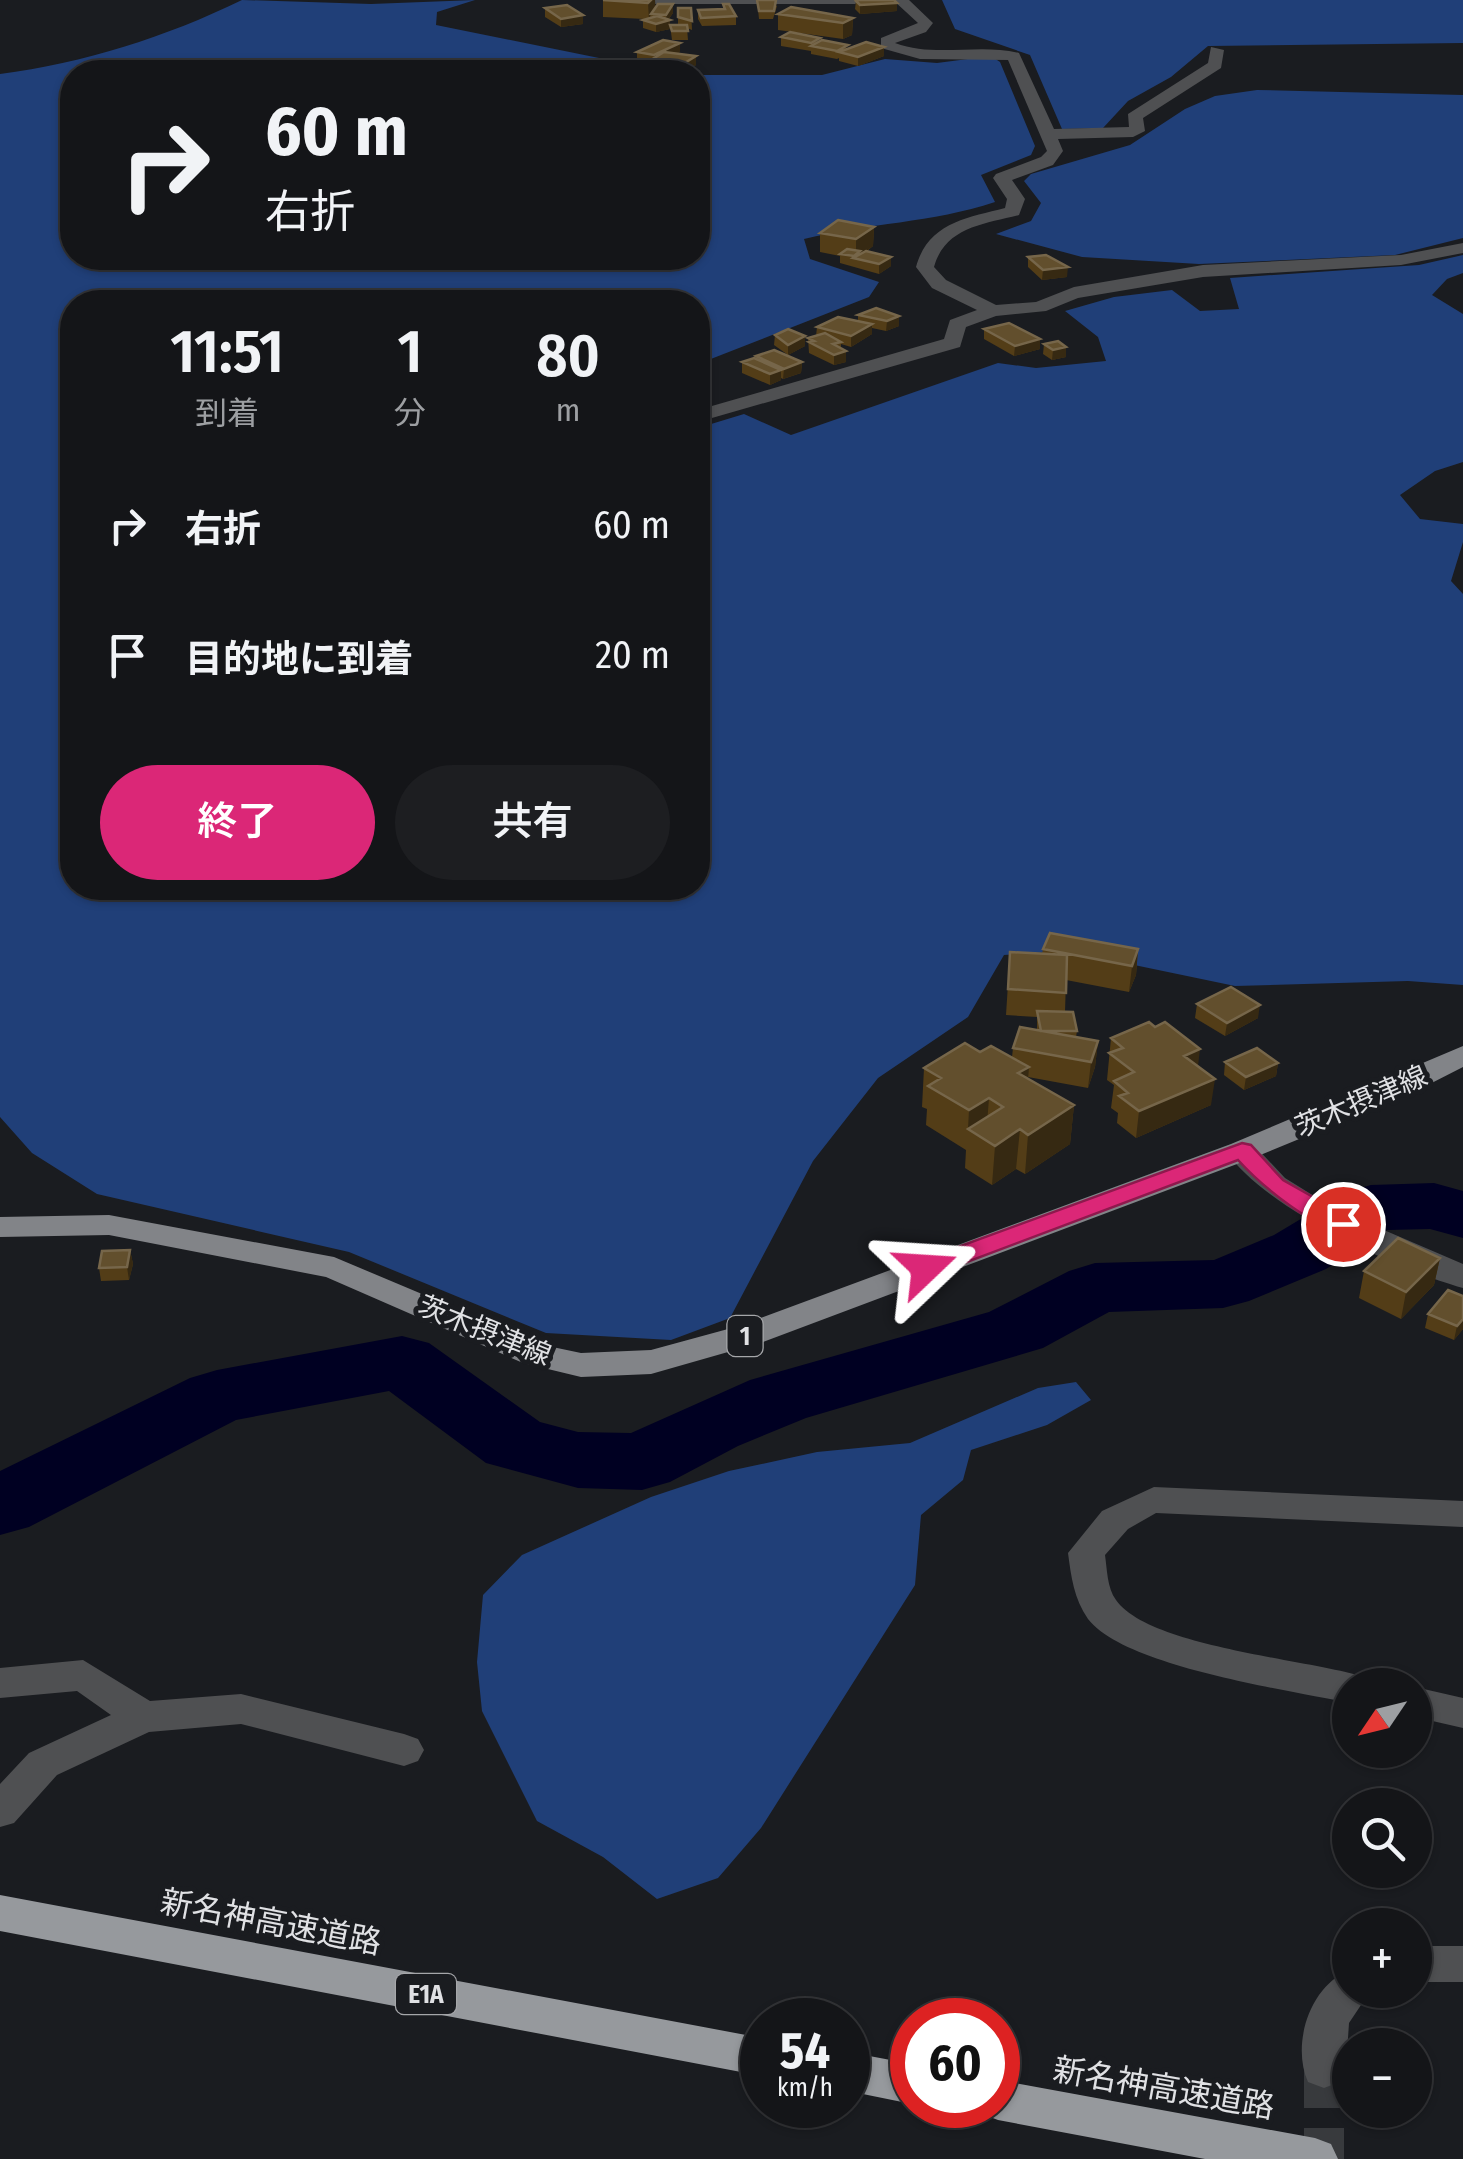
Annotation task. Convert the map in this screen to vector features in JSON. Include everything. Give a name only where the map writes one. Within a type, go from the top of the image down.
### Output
[{"type":"highway","name":"新名神高速道路","points":[[0,1914],[740,2053]]},
{"type":"highway","name":"新名神高速道路","points":[[1020,2104],[1315,2159]]},
{"type":"main road","name":"茨木摂津線","points":[[0,1227],[109,1226],[334,1268],[536,1355],[581,1366],[651,1362],[751,1334],[1242,1150],[1405,1085],[1463,1055]]},
{"type":"street","points":[[640,0],[855,0]]},
{"type":"street","points":[[900,0],[926,22],[921,29],[886,40],[886,45],[920,58],[999,52],[1014,56],[1050,134],[1055,151],[1047,161],[1002,178],[1016,200],[1013,211],[968,220],[943,234],[928,251],[925,267],[939,284],[993,311]]},
{"type":"street","points":[[1050,134],[1139,128],[1134,117],[1216,66],[1216,50]]},
{"type":"street","points":[[710,413],[953,343],[957,324],[993,311],[1039,307],[1074,293],[1203,271],[1401,260],[1463,248]]},
{"type":"street","points":[[1242,1150],[1274,1185],[1324,1216],[1463,1277]]},
{"type":"street","points":[[1332,1684],[1172,1648],[1139,1634],[1104,1613],[1090,1583],[1086,1553],[1102,1529],[1126,1509],[1154,1500],[1463,1514]]},
{"type":"street","points":[[0,1683],[84,1676],[144,1717]]},
{"type":"street","points":[[1432,1706],[1463,1713]]},
{"type":"street","points":[[0,1811],[43,1764],[144,1717],[241,1709],[404,1750]]},
{"type":"street","points":[[1432,1964],[1463,1964]]},
{"type":"street","points":[[1324,2068],[1328,2018],[1336,2008]]},
{"type":"shaded area","points":[[242,0],[371,4],[475,0],[437,12],[436,25],[609,60],[74,60],[184,26]]},
{"type":"shaded area","points":[[942,0],[1463,0],[1463,43],[1208,46],[1171,77],[1128,101],[1103,128],[1062,129],[1030,55],[955,29]]},
{"type":"shaded area","points":[[991,56],[1000,62],[1035,146],[1031,155],[981,175],[995,202],[804,239],[810,259],[879,282],[869,297],[710,359],[710,290],[60,290],[60,900],[710,900],[710,424],[744,414],[791,435],[998,363],[1036,368],[1106,361],[1098,337],[1065,311],[1114,297],[1172,290],[1200,311],[1239,309],[1230,278],[1419,265],[1463,255],[1463,273],[1447,279],[1432,295],[1463,314],[1463,462],[1435,471],[1400,495],[1420,519],[1463,524],[1463,542],[1451,581],[1463,594],[1463,985],[1408,981],[1235,986],[1067,951],[1004,955],[968,1017],[878,1078],[813,1161],[730,1318],[671,1340],[546,1333],[349,1252],[97,1194],[32,1153],[0,1117],[0,74],[60,64],[60,270],[710,270],[710,75],[822,75],[885,59],[937,63]]},
{"type":"shaded area","points":[[1257,90],[1463,95],[1463,238],[1395,255],[1199,264],[1082,257],[996,234],[1031,221],[1041,203],[1024,181],[1031,174],[1130,145],[1185,109],[1215,96]]},
{"type":"shaded area","points":[[1076,1382],[1091,1400],[1047,1425],[971,1450],[963,1480],[921,1515],[915,1585],[761,1828],[718,1878],[657,1899],[603,1857],[537,1821],[482,1711],[477,1662],[483,1595],[522,1555],[651,1497],[729,1471],[817,1452],[910,1443],[1038,1388]]},
{"type":"building","points":[[603,0],[651,0],[648,3]]},
{"type":"building","points":[[757,0],[776,0],[774,11],[759,11]]},
{"type":"building","points":[[856,1],[897,3],[860,5]]},
{"type":"building","points":[[658,4],[673,4],[666,15],[651,14]]},
{"type":"building","points":[[723,4],[729,4],[736,16],[701,18],[698,10],[725,9]]},
{"type":"building","points":[[567,5],[583,15],[561,19],[545,8]]},
{"type":"building","points":[[791,7],[853,18],[843,23],[778,14]]},
{"type":"building","points":[[678,8],[691,8],[692,21],[678,17]]},
{"type":"building","points":[[657,16],[670,20],[656,24],[643,20]]},
{"type":"building","points":[[670,25],[687,25],[688,31],[672,31]]},
{"type":"building","points":[[790,32],[820,38],[811,43],[781,37]]},
{"type":"building","points":[[663,40],[680,43],[654,55],[637,52]]},
{"type":"building","points":[[822,40],[848,45],[837,51],[811,46]]},
{"type":"building","points":[[866,42],[884,47],[858,57],[839,52]]},
{"type":"building","points":[[664,52],[696,56],[690,60],[651,60]]},
{"type":"building","points":[[838,220],[874,227],[856,239],[820,233]]},
{"type":"building","points":[[847,249],[860,251],[854,256],[840,254]]},
{"type":"building","points":[[866,251],[891,257],[879,264],[853,258]]},
{"type":"building","points":[[1046,255],[1068,267],[1043,270],[1028,257]]},
{"type":"building","points":[[876,308],[899,316],[887,321],[858,315]]},
{"type":"building","points":[[838,317],[872,324],[851,336],[817,327]]},
{"type":"building","points":[[1009,323],[1040,339],[1015,346],[984,329]]},
{"type":"building","points":[[788,329],[805,336],[788,345],[775,335]]},
{"type":"building","points":[[825,333],[841,342],[833,344],[846,351],[834,355],[809,342],[814,341],[808,338]]},
{"type":"building","points":[[1058,341],[1066,347],[1053,350],[1044,344]]},
{"type":"building","points":[[774,350],[802,362],[784,369],[756,356]]},
{"type":"building","points":[[754,358],[781,370],[770,374],[742,362]]},
{"type":"building","points":[[1050,933],[1138,949],[1132,966],[1043,949]]},
{"type":"building","points":[[1010,952],[1067,955],[1066,993],[1008,989]]},
{"type":"building","points":[[1231,987],[1260,1005],[1227,1023],[1197,1004]]},
{"type":"building","points":[[1037,1011],[1073,1012],[1077,1031],[1041,1031]]},
{"type":"building","points":[[1149,1022],[1155,1027],[1165,1022],[1200,1049],[1184,1056],[1215,1079],[1139,1111],[1119,1096],[1128,1093],[1114,1081],[1134,1072],[1109,1053],[1123,1048],[1111,1038]]},
{"type":"building","points":[[1020,1027],[1098,1041],[1091,1062],[1013,1048]]},
{"type":"building","points":[[965,1043],[980,1052],[991,1046],[1029,1067],[1018,1073],[1074,1105],[1028,1135],[1020,1129],[995,1146],[968,1129],[1003,1107],[989,1098],[969,1110],[928,1086],[941,1078],[924,1068]]},
{"type":"building","points":[[1257,1048],[1278,1063],[1246,1077],[1225,1062]]},
{"type":"building","points":[[1398,1238],[1440,1258],[1406,1292],[1364,1271]]},
{"type":"building","points":[[130,1250],[127,1267],[99,1268],[102,1251]]},
{"type":"building","points":[[1448,1290],[1463,1296],[1463,1319],[1457,1326],[1428,1314]]},
{"type":"waterway","points":[[0,1506],[217,1397],[402,1362],[514,1443],[578,1460],[642,1462],[710,1426],[778,1399],[1016,1330],[1095,1288],[1223,1284],[1300,1252],[1371,1208],[1434,1206],[1463,1215]]},
{"type":"tunnel","points":[[1324,2068],[1324,2159]]},
{"type":"route","points":[[926,1268],[1242,1150],[1274,1185],[1343,1224]]}]
